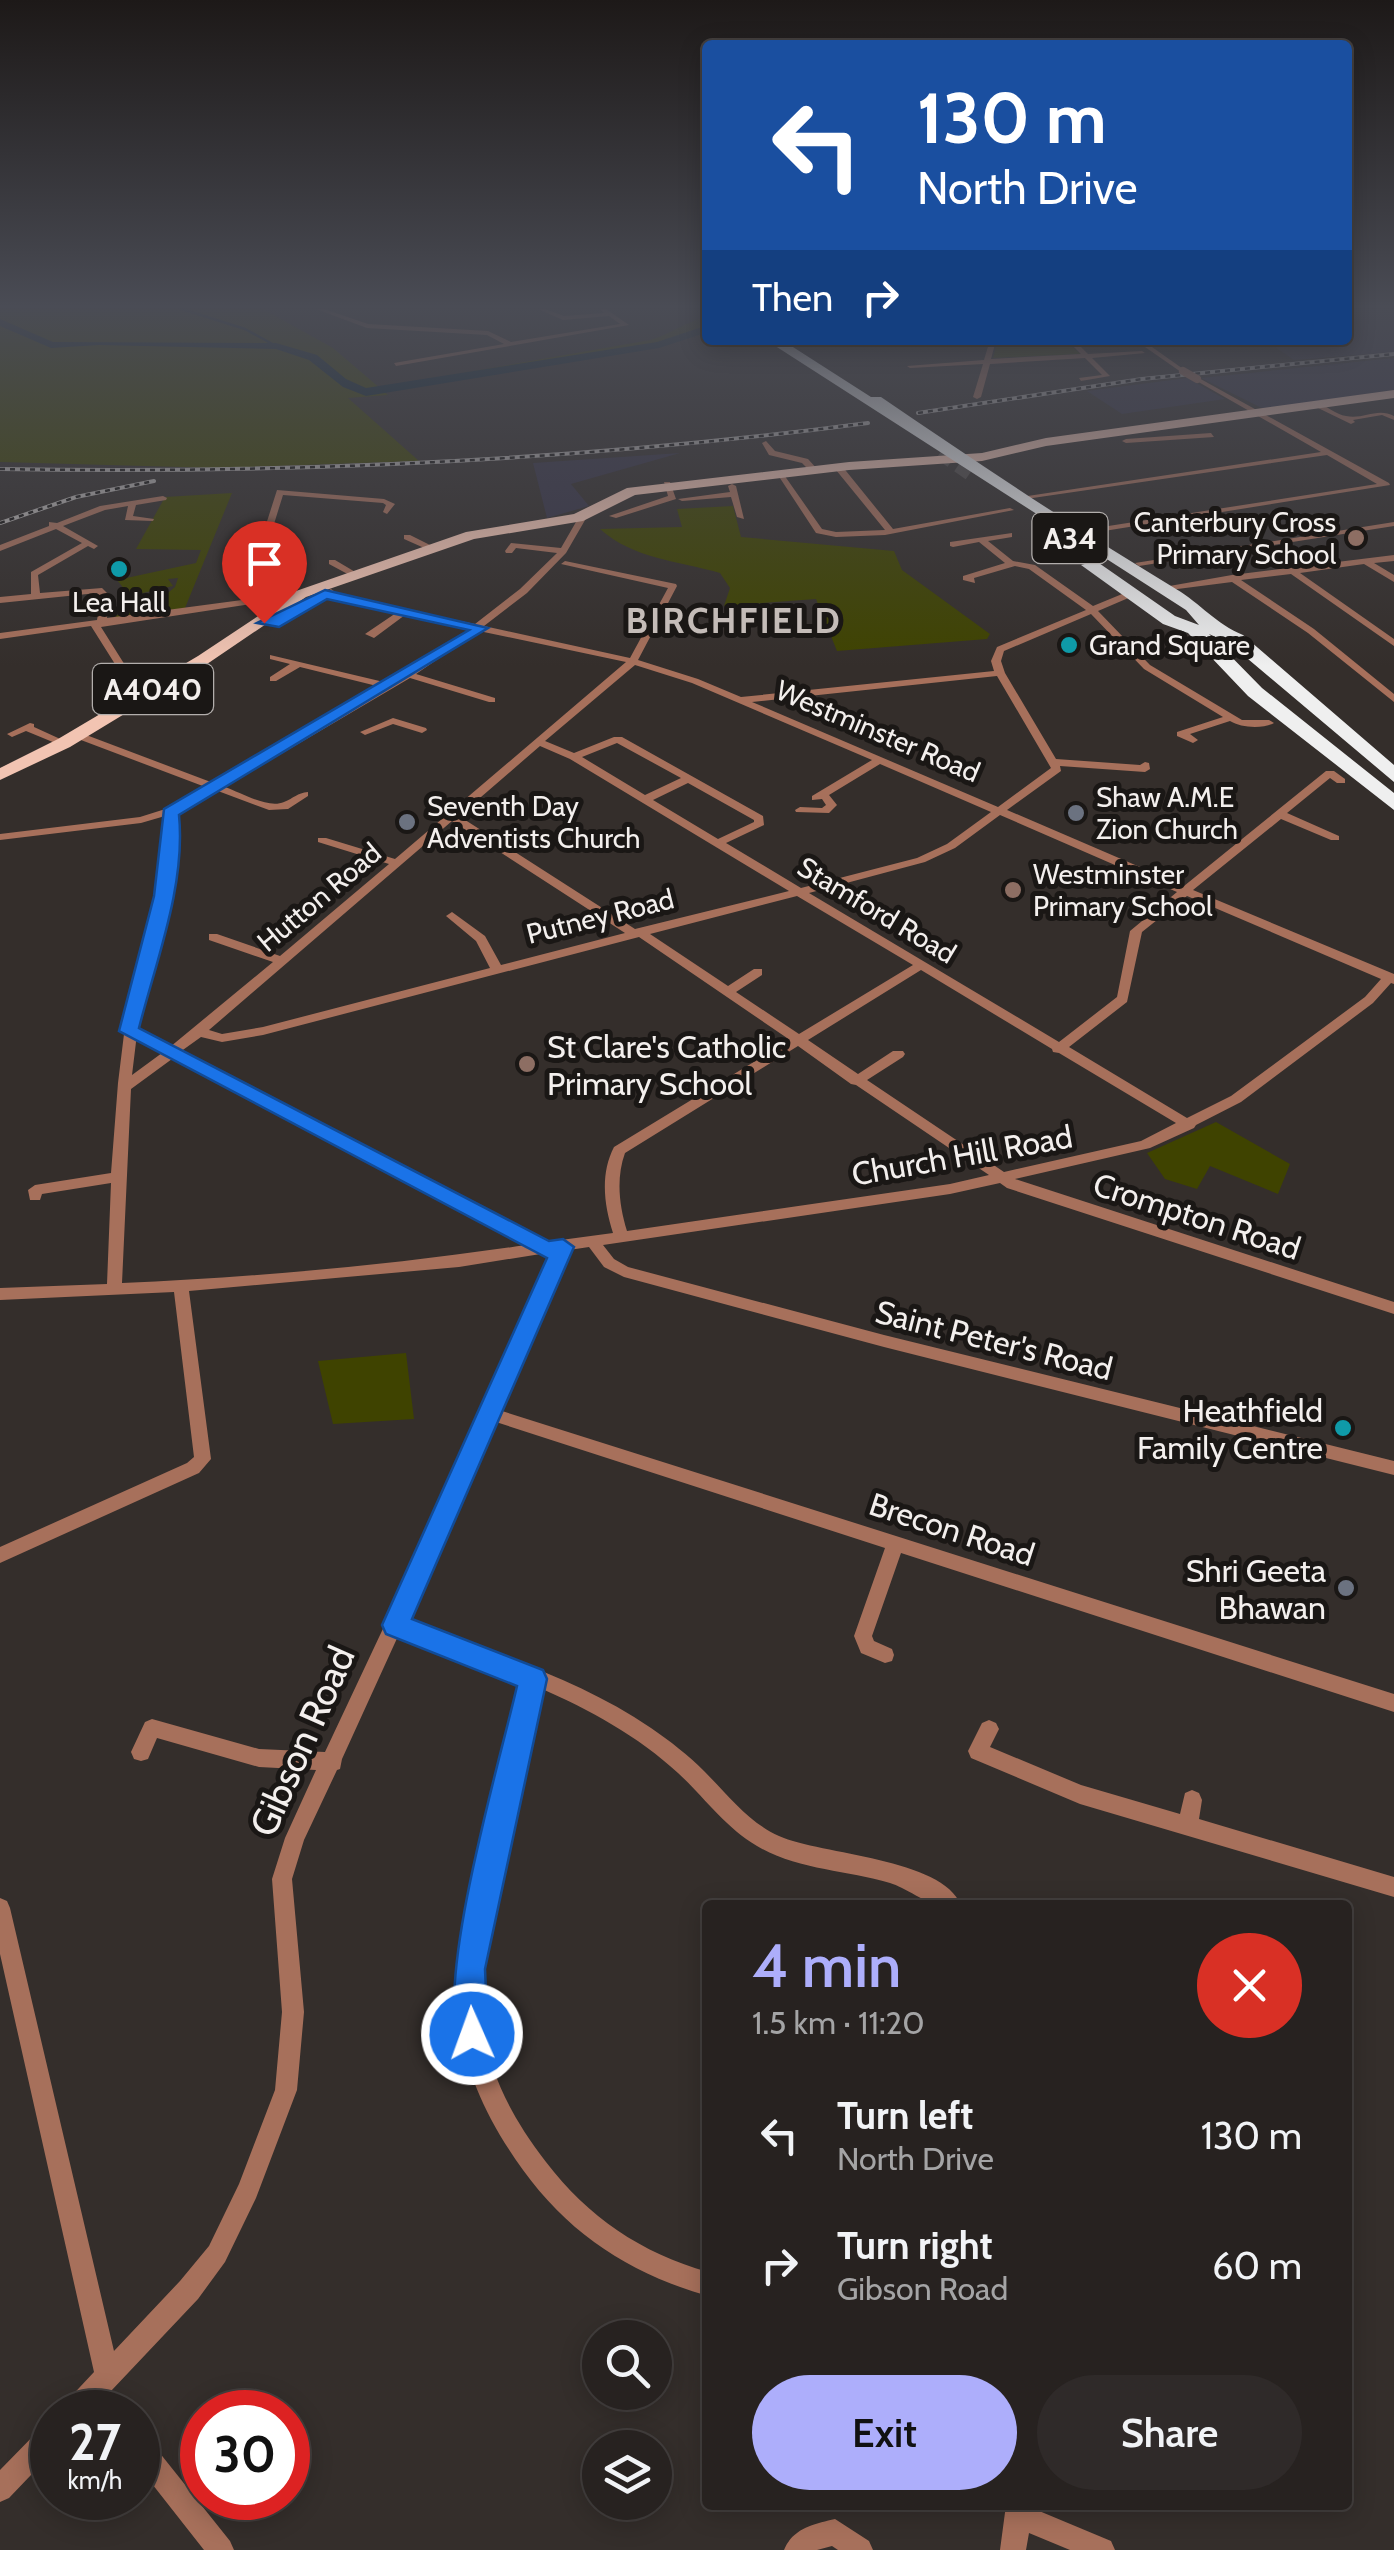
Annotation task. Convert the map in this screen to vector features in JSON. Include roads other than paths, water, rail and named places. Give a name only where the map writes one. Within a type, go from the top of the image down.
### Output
[{"type":"highway","points":[[911,428],[1130,594],[1199,630],[1236,639],[1394,776]]},
{"type":"highway","name":"A34","points":[[958,461],[1199,630],[1394,785]]},
{"type":"highway","points":[[1015,504],[1074,534],[1205,617],[1199,630]]},
{"type":"highway","points":[[1199,630],[1254,692],[1394,804]]},
{"type":"highway","name":"A34","points":[[1199,630],[1394,795]]},
{"type":"main road","name":"A4040","points":[[0,775],[140,698],[301,594],[471,536],[582,518],[619,495],[667,484],[958,461],[1158,428]]},
{"type":"street","points":[[1198,428],[1221,442]]},
{"type":"street","points":[[1285,428],[1390,487]]},
{"type":"street","points":[[1144,430],[1157,438]]},
{"type":"street","points":[[1126,441],[1210,436]]},
{"type":"street","points":[[766,443],[772,453],[806,461],[814,470]]},
{"type":"street","points":[[779,474],[820,531],[838,534],[890,531],[1015,504],[1328,453]]},
{"type":"street","points":[[839,468],[890,531]]},
{"type":"street","points":[[728,478],[741,518]]},
{"type":"street","points":[[613,516],[673,497],[667,484]]},
{"type":"street","points":[[1074,534],[1390,487]]},
{"type":"street","points":[[246,601],[280,492],[384,500],[391,504],[388,512]]},
{"type":"street","points":[[682,499],[734,494]]},
{"type":"street","points":[[0,548],[52,524],[132,502],[163,498]]},
{"type":"street","points":[[132,502],[128,518],[150,519]]},
{"type":"street","points":[[0,837],[170,813],[218,787],[481,628],[561,552],[582,518]]},
{"type":"street","points":[[36,595],[34,574],[50,561],[93,545],[52,524]]},
{"type":"street","points":[[1139,562],[1394,524]]},
{"type":"street","points":[[952,544],[1010,536]]},
{"type":"street","points":[[407,537],[434,549]]},
{"type":"street","points":[[541,548],[549,540]]},
{"type":"street","points":[[980,540],[1013,564]]},
{"type":"street","points":[[509,551],[514,544],[561,552]]},
{"type":"street","points":[[1162,588],[1394,558]]},
{"type":"street","points":[[332,562],[358,576]]},
{"type":"street","points":[[1366,562],[1394,580]]},
{"type":"street","points":[[565,564],[674,586],[633,661]]},
{"type":"street","points":[[972,581],[966,578],[1013,564],[1032,567],[1092,610],[1141,663],[1230,718],[1250,725],[1268,723]]},
{"type":"street","points":[[1292,571],[1394,643]]},
{"type":"street","points":[[1232,578],[1311,631],[1394,699]]},
{"type":"street","points":[[0,600],[99,590],[106,596],[98,625],[140,698]]},
{"type":"street","name":"Westminster Road","points":[[263,623],[274,624],[330,593],[633,661],[742,700],[1393,978]]},
{"type":"street","points":[[0,636],[301,594]]},
{"type":"street","points":[[1130,594],[1000,649],[996,661],[1055,762],[1145,769],[1145,765]]},
{"type":"street","points":[[374,635],[370,634],[375,628],[403,612]]},
{"type":"street","points":[[272,658],[326,668],[387,686]]},
{"type":"street","name":"Hutton Road","points":[[125,1087],[199,1032],[633,661]]},
{"type":"street","points":[[273,678],[296,665]]},
{"type":"street","points":[[742,700],[1000,673]]},
{"type":"street","points":[[407,674],[492,700]]},
{"type":"street","points":[[342,714],[369,728],[393,720],[422,730]]},
{"type":"street","points":[[1193,740],[1181,734],[1230,718]]},
{"type":"street","points":[[12,734],[29,727],[278,809],[310,796],[290,788]]},
{"type":"street","points":[[574,757],[618,739],[759,818],[760,823],[718,843]]},
{"type":"street","name":"Stamford Road","points":[[539,742],[574,757],[1189,1125]]},
{"type":"street","points":[[800,810],[825,811],[832,806],[820,796],[881,759]]},
{"type":"street","name":"Putney Road","points":[[199,1032],[222,1038],[240,1036],[937,854],[1046,780],[1057,769],[1055,762]]},
{"type":"street","points":[[1058,1048],[1122,998],[1136,932],[1330,773],[1341,781]]},
{"type":"street","points":[[644,800],[688,779]]},
{"type":"street","points":[[114,1288],[128,1031],[163,896],[173,840],[170,813]]},
{"type":"street","points":[[1280,814],[1336,838]]},
{"type":"street","name":"Crompton Road","points":[[452,816],[727,992],[1004,1180],[1394,1308]]},
{"type":"street","points":[[322,840],[397,864]]},
{"type":"street","points":[[452,916],[481,939],[496,968]]},
{"type":"street","points":[[239,928],[219,939],[282,960]]},
{"type":"street","points":[[622,1238],[613,1178],[613,1160],[619,1150],[921,965]]},
{"type":"street","points":[[727,992],[758,972]]},
{"type":"street","name":"Church Hill Road","points":[[0,1294],[181,1286],[473,1263],[1004,1180],[1146,1144],[1189,1125],[1236,1099],[1393,978]]},
{"type":"street","points":[[128,1031],[555,1248]]},
{"type":"street","points":[[856,1080],[898,1054]]},
{"type":"street","points":[[35,1196],[35,1190],[119,1177]]},
{"type":"street","name":"Saint Peter's Road","points":[[593,1242],[610,1263],[624,1270],[884,1341],[1394,1468]]},
{"type":"street","name":"Gibson Road","points":[[96,2390],[217,2254],[248,2190],[286,2090],[294,2012],[282,1879],[296,1838],[492,1414],[555,1248]]},
{"type":"street","points":[[0,1555],[193,1468],[203,1458],[181,1286]]},
{"type":"street","name":"Brecon Road","points":[[492,1414],[1394,1703]]},
{"type":"street","points":[[885,1654],[867,1647],[863,1636],[896,1542]]},
{"type":"street","points":[[396,1625],[533,1679],[626,1723],[683,1765],[750,1830],[772,1843],[800,1853],[875,1865],[917,1882],[944,1900]]},
{"type":"street","points":[[533,1679],[469,1969],[472,2034],[481,2070],[518,2144],[566,2206],[592,2230],[631,2256],[702,2282]]},
{"type":"street","points":[[141,1752],[152,1728],[259,1758],[333,1762]]},
{"type":"street","points":[[988,1729],[978,1751],[1080,1794],[1394,1887]]},
{"type":"street","points":[[1188,1824],[1192,1800]]},
{"type":"street","points":[[0,1908],[104,2390]]},
{"type":"street","points":[[0,2489],[30,2458]]},
{"type":"street","points":[[160,2474],[221,2550]]},
{"type":"street","points":[[1012,2550],[1018,2510],[1102,2550]]},
{"type":"street","points":[[796,2550],[810,2538],[835,2532],[860,2550]]},
{"type":"tunnel","points":[[940,453],[972,475]]},
{"type":"railway","points":[[0,469],[218,469],[435,462],[651,447],[826,428]]},
{"type":"railway","points":[[0,523],[76,497],[154,481]]},
{"type":"place","name":"Canterbury Cross Primary School","points":[[1356,538]]},
{"type":"place","name":"Lea Hall","points":[[119,569]]},
{"type":"place","name":"Grand Square","points":[[1069,645]]},
{"type":"place","name":"Shaw A.M.E Zion Church","points":[[1076,813]]},
{"type":"place","name":"Seventh Day Adventists Church","points":[[407,822]]},
{"type":"place","name":"Westminster Primary School","points":[[1013,890]]},
{"type":"place","name":"St Clare's Catholic Primary School","points":[[527,1064]]},
{"type":"place","name":"Heathfield Family Centre","points":[[1343,1428]]},
{"type":"place","name":"Shri Geeta Bhawan","points":[[1346,1588]]},
{"type":"district","name":"BIRCHFIELD","points":[[734,620]]}]
